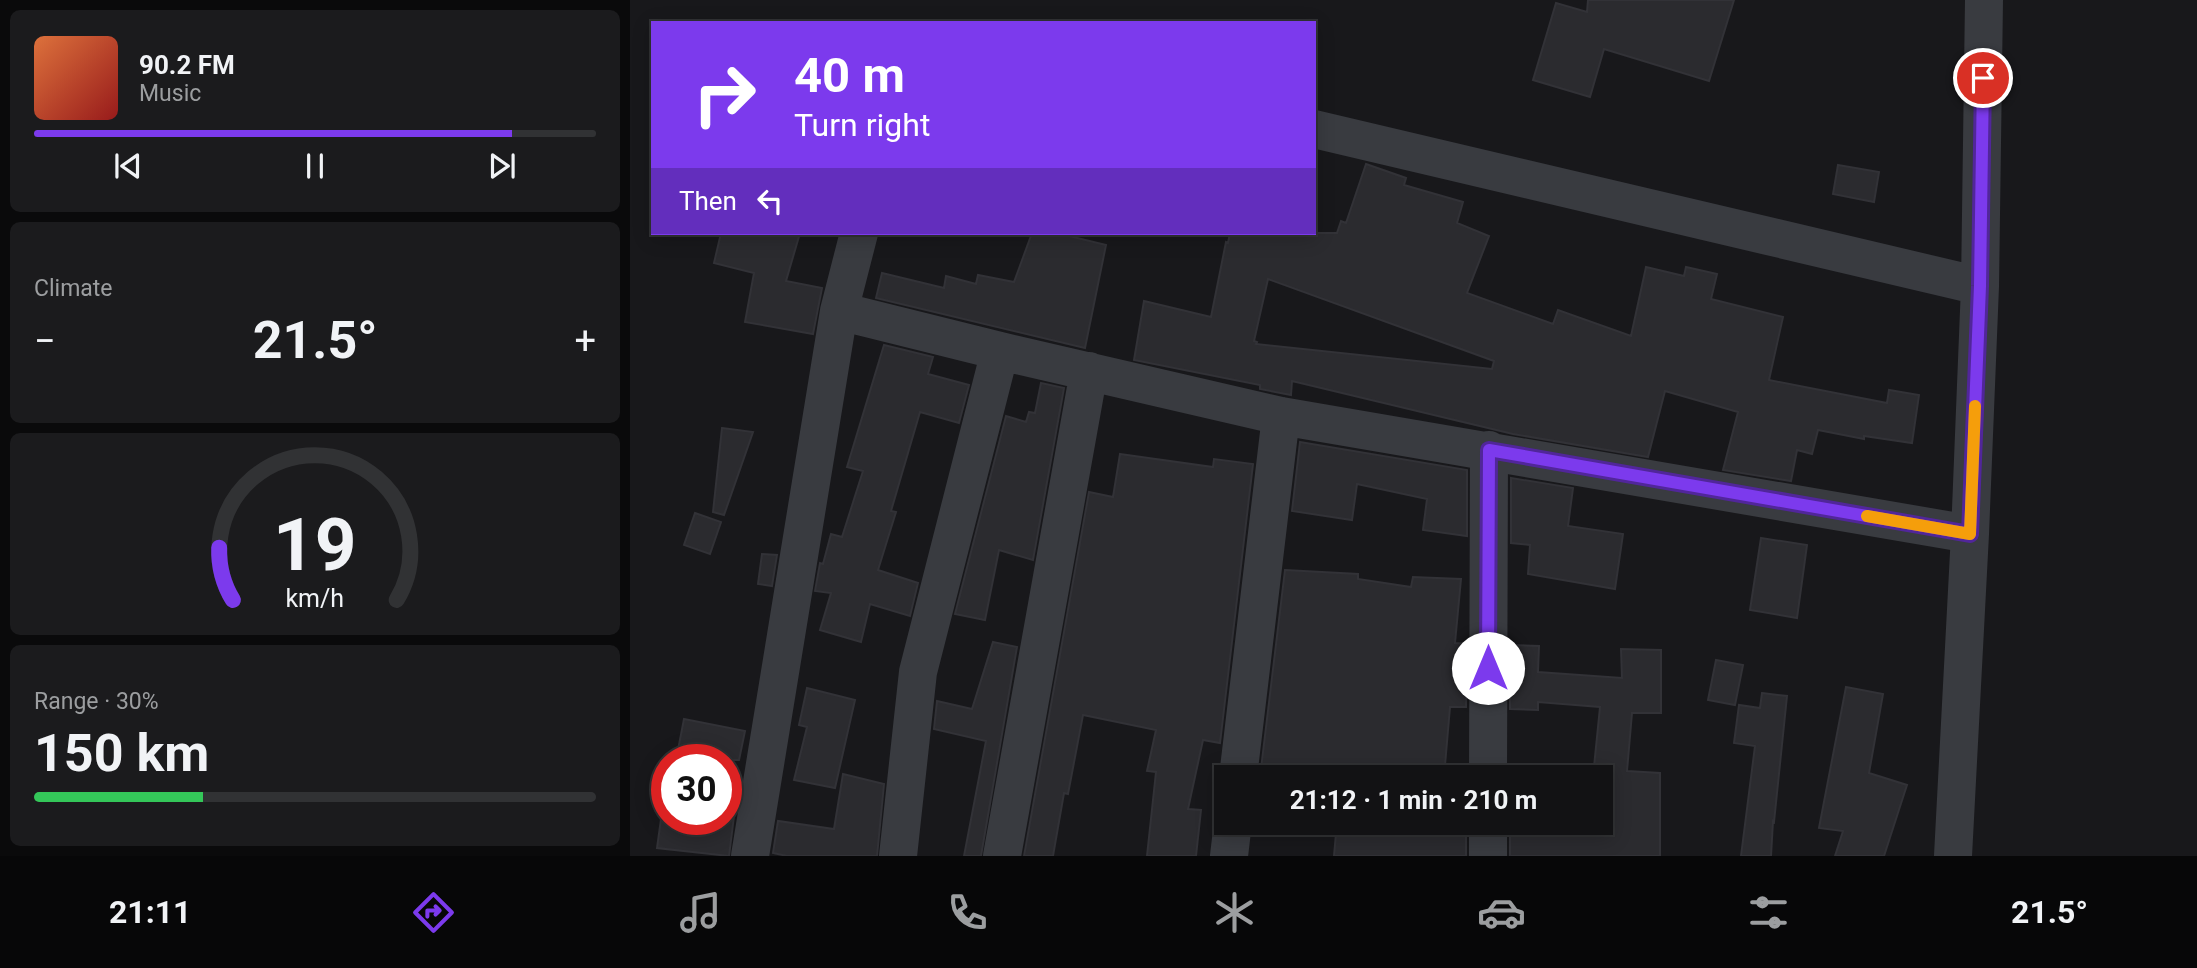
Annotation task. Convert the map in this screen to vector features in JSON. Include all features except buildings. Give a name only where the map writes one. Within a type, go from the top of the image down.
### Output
[{"type":"street","points":[[1954,856],[1980,286],[1984,0]]},
{"type":"street","points":[[1316,129],[1980,286]]},
{"type":"street","points":[[750,856],[839,311],[858,235]]},
{"type":"street","points":[[839,311],[1281,416],[1970,534]]},
{"type":"street","points":[[898,856],[918,672],[1000,351]]},
{"type":"street","points":[[1002,856],[1089,371]]},
{"type":"street","points":[[1239,765],[1281,416]]},
{"type":"street","points":[[1488,765],[1489,450]]},
{"type":"street","points":[[1229,856],[1231,835]]},
{"type":"street","points":[[1488,835],[1488,856]]},
{"type":"slow traffic","points":[[1867,516],[1970,534],[1975,406]]},
{"type":"route","points":[[1488,668],[1489,450],[1970,534],[1980,286],[1983,78]]}]
